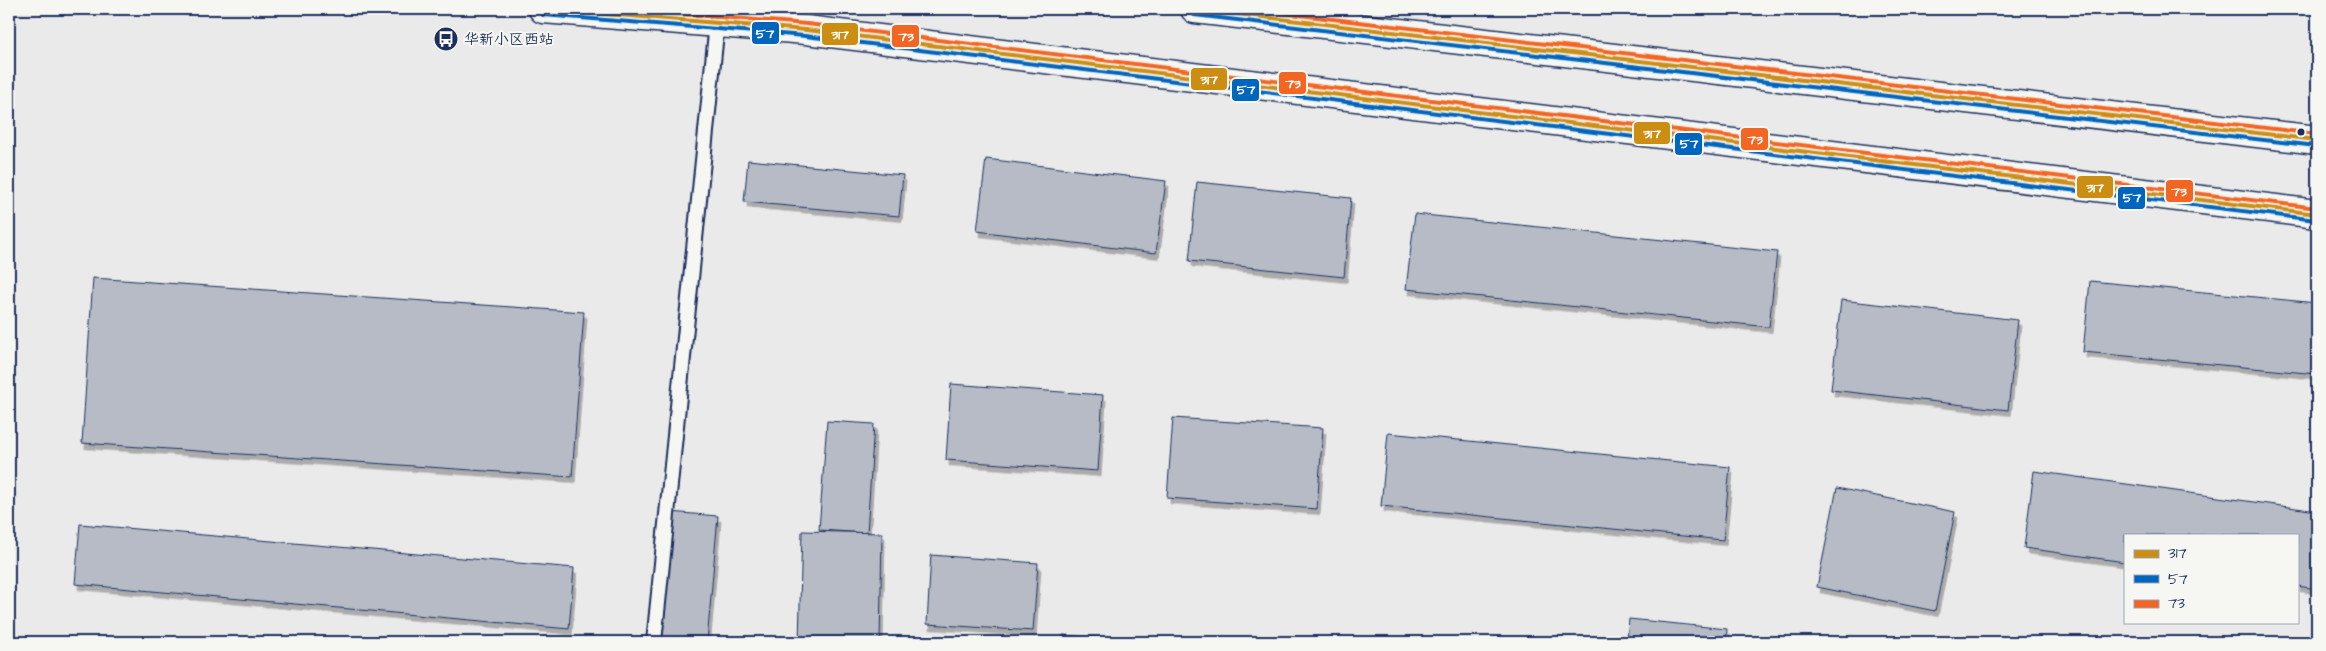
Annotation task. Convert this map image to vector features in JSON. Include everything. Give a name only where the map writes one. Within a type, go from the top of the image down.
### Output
[{"type":"main road","points":[[543,9],[806,30],[2317,214]]},
{"type":"main road","points":[[1195,9],[2317,140]]},
{"type":"lane","points":[[654,642],[718,23]]},
{"type":"building","points":[[986,159],[1166,181],[1156,253],[977,231]]},
{"type":"building","points":[[748,160],[903,175],[899,216],[744,202]]},
{"type":"building","points":[[1197,182],[1351,198],[1344,277],[1189,261]]},
{"type":"building","points":[[1415,214],[1777,252],[1769,327],[1406,289]]},
{"type":"building","points":[[93,278],[584,312],[572,477],[82,443]]},
{"type":"building","points":[[2090,281],[2317,303],[2317,374],[2083,352]]},
{"type":"building","points":[[1841,300],[2018,320],[2008,410],[1831,390]]},
{"type":"building","points":[[951,384],[1103,395],[1098,471],[946,460]]},
{"type":"building","points":[[1173,418],[1323,428],[1317,509],[1167,498]]},
{"type":"building","points":[[827,421],[874,424],[867,533],[819,530]]},
{"type":"building","points":[[1388,433],[1730,467],[1723,540],[1381,506]]},
{"type":"building","points":[[2034,471],[2317,511],[2317,589],[2298,586],[2298,534],[2124,534],[2124,562],[2024,548]]},
{"type":"building","points":[[1837,488],[1955,512],[1935,611],[1817,587]]},
{"type":"building","points":[[669,512],[718,516],[707,642],[658,642]]},
{"type":"building","points":[[80,524],[574,568],[569,629],[75,584]]},
{"type":"building","points":[[802,531],[882,533],[880,642],[799,642]]},
{"type":"building","points":[[931,555],[1038,563],[1033,631],[927,624]]},
{"type":"building","points":[[1629,619],[1727,629],[1726,642],[1627,642]]},
{"type":"building","points":[[1063,635],[1160,642],[1063,642]]},
{"type":"transit line","name":"317","points":[[543,9],[806,30],[2317,214]]},
{"type":"transit line","name":"73","points":[[618,9],[807,24],[2317,208]]},
{"type":"transit line","name":"317","points":[[1195,9],[2317,140]]},
{"type":"transit line","name":"73","points":[[1247,9],[2317,134]]},
{"type":"transit line","name":"57","points":[[543,15],[805,36],[2316,220]]},
{"type":"transit line","name":"57","points":[[1194,15],[2316,146]]},
{"type":"place","name":"华新小区西站","points":[[446,39]]}]
